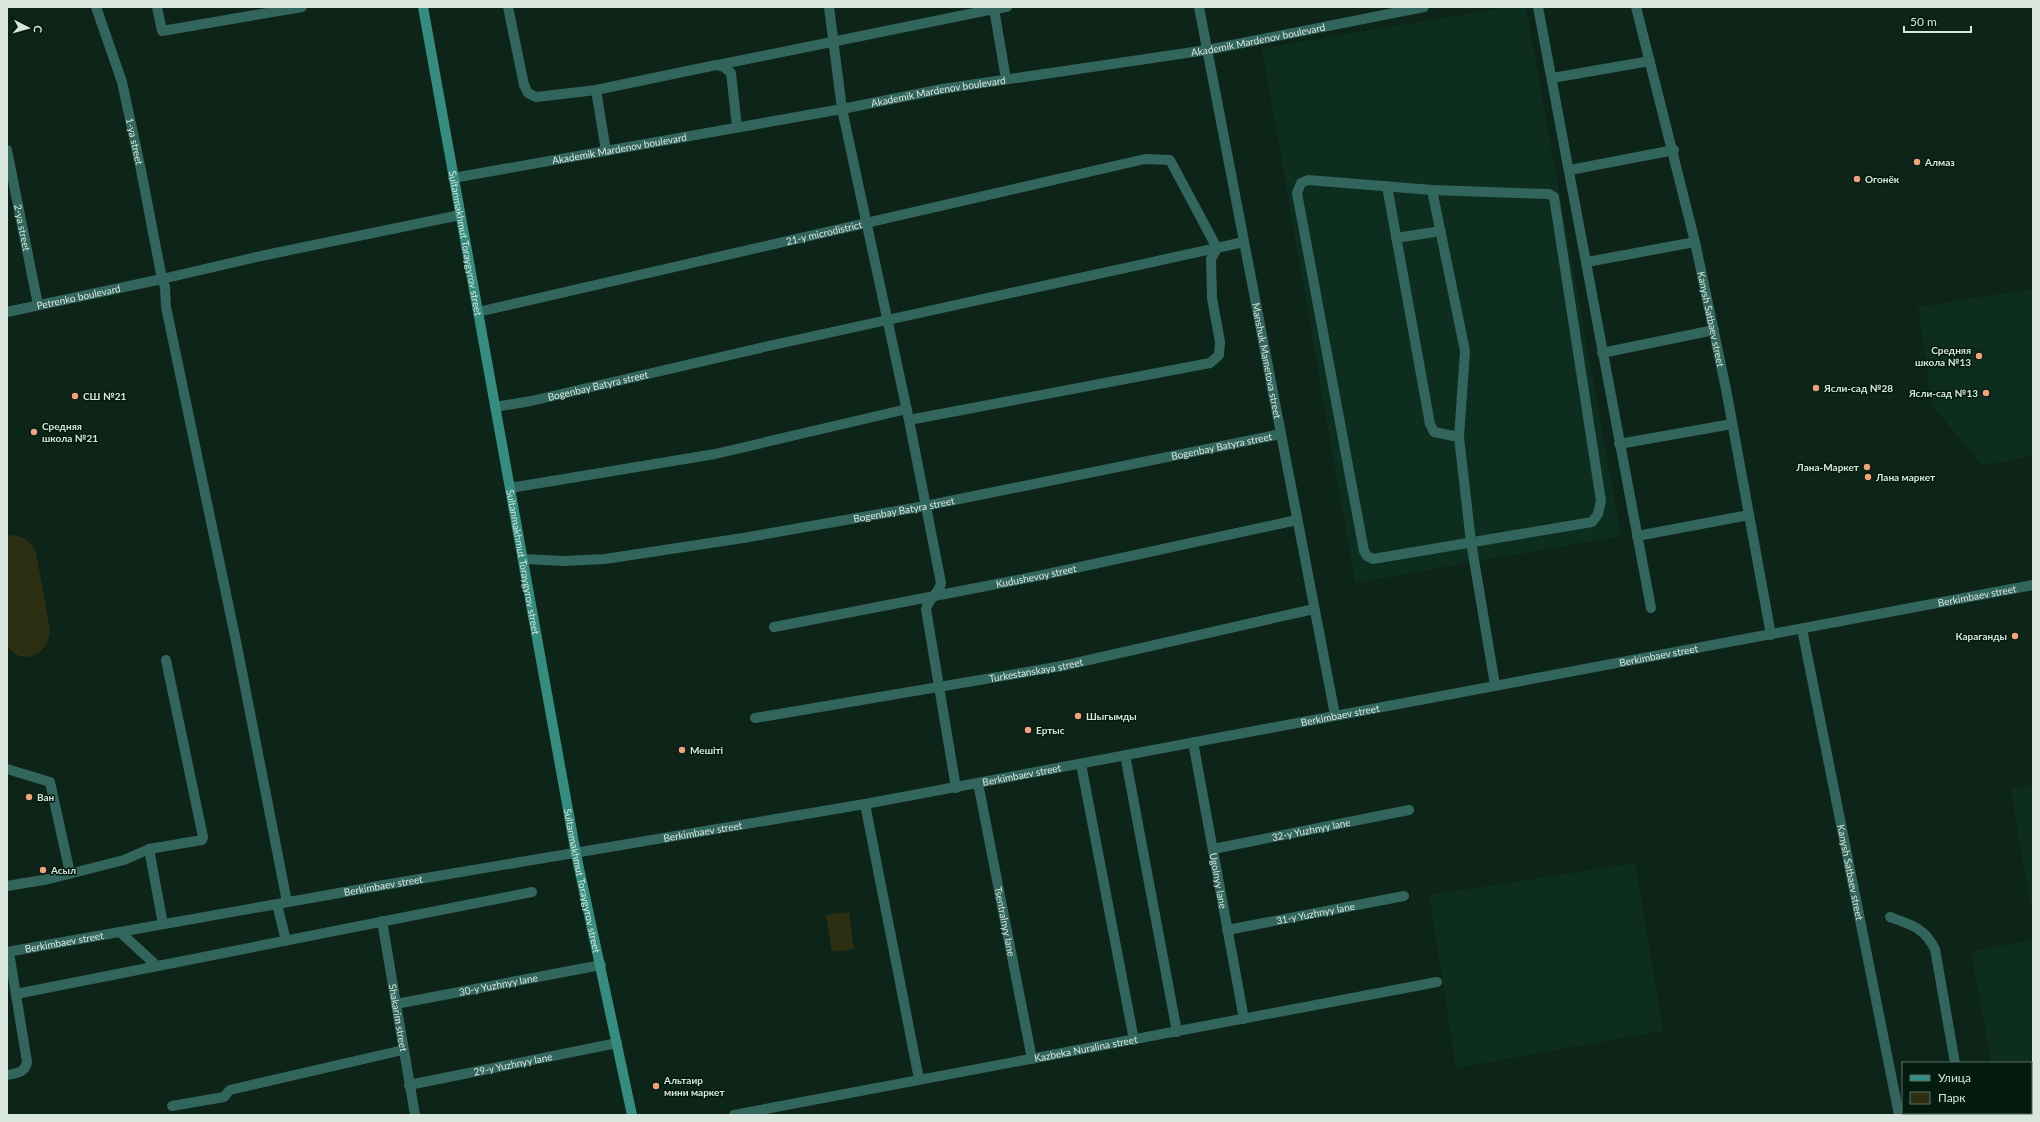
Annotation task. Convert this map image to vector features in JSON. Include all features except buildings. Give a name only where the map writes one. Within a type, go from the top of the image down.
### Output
[{"type":"main road","name":"Sultanmakhmut Toraygyrov street","points":[[423,7],[576,854],[632,1115]]},
{"type":"street","name":"1-ya street","points":[[96,7],[122,82],[142,170],[162,279],[165,287],[166,307],[237,646],[287,902]]},
{"type":"street","points":[[157,7],[162,32],[302,7]]},
{"type":"street","points":[[508,7],[524,85],[528,93],[536,97],[596,90],[1007,7]]},
{"type":"street","points":[[829,7],[842,109],[907,409],[941,583],[937,592],[930,598],[926,609],[956,788]]},
{"type":"street","name":"Manshuk Mametova street","points":[[1199,7],[1335,715]]},
{"type":"street","name":"Akademik Mardenov boulevard","points":[[453,178],[842,109],[942,88],[1207,50],[1424,7]]},
{"type":"street","points":[[1538,7],[1570,170],[1602,353],[1651,608]]},
{"type":"street","name":"Kanysh Satbaev street","points":[[1636,7],[1674,150],[1714,330],[1771,635]]},
{"type":"street","points":[[994,9],[1006,79]]},
{"type":"street","points":[[1552,78],[1650,61]]},
{"type":"street","points":[[716,65],[724,66],[731,73],[737,127]]},
{"type":"street","points":[[596,90],[606,150]]},
{"type":"street","name":"2-ya street","points":[[7,150],[38,305]]},
{"type":"street","points":[[1570,170],[1674,150]]},
{"type":"street","name":"21-y microdistrict","points":[[478,312],[1145,159],[1170,160],[1217,248]]},
{"type":"street","points":[[1308,180],[1432,190],[1549,194],[1554,197],[1601,501],[1598,514],[1592,522],[1373,559],[1367,556],[1364,551],[1297,193],[1301,183],[1308,180]]},
{"type":"street","points":[[1387,186],[1430,424],[1434,432],[1459,437]]},
{"type":"street","points":[[1432,190],[1465,351],[1459,437],[1471,542],[1495,685]]},
{"type":"street","name":"Petrenko boulevard","points":[[7,312],[261,256],[460,215]]},
{"type":"street","points":[[1396,238],[1441,231]]},
{"type":"street","name":"Bogenbay Batyra street","points":[[495,407],[531,401],[888,320],[1244,242]]},
{"type":"street","points":[[1587,262],[1695,242]]},
{"type":"street","points":[[909,420],[1210,363],[1219,355],[1220,342],[1212,298],[1211,259],[1217,248]]},
{"type":"street","points":[[1602,353],[1714,330]]},
{"type":"street","points":[[510,488],[715,454],[907,409]]},
{"type":"street","points":[[1620,444],[1732,424]]},
{"type":"street","name":"Bogenbay Batyra street","points":[[523,559],[564,561],[605,559],[743,538],[925,506],[1281,434]]},
{"type":"street","points":[[1637,536],[1749,515]]},
{"type":"street","name":"Kudushevoy street","points":[[774,627],[1043,575],[1297,520]]},
{"type":"street","name":"Berkimbaev street","points":[[8,952],[287,902],[576,854],[956,788],[1335,715],[2033,585]]},
{"type":"street","name":"Turkestanskaya street","points":[[755,718],[1062,666],[1314,609]]},
{"type":"street","name":"Kanysh Satbaev street","points":[[1802,629],[1899,1115]]},
{"type":"street","points":[[7,886],[124,860],[149,849],[198,841],[203,837],[166,660]]},
{"type":"street","name":"Ugolnyy lane","points":[[1193,742],[1244,1019]]},
{"type":"street","points":[[1124,755],[1177,1032]]},
{"type":"street","points":[[1081,764],[1134,1040]]},
{"type":"street","points":[[7,769],[50,782],[70,873]]},
{"type":"street","name":"Tsentralnyy lane","points":[[978,783],[1032,1059]]},
{"type":"street","points":[[865,804],[919,1079]]},
{"type":"street","name":"32-y Yuzhnyy lane","points":[[1212,849],[1409,810]]},
{"type":"street","points":[[149,849],[163,924]]},
{"type":"street","points":[[16,994],[532,892]]},
{"type":"street","name":"31-y Yuzhnyy lane","points":[[1227,930],[1404,896]]},
{"type":"street","points":[[277,904],[286,941]]},
{"type":"street","points":[[1890,917],[1920,929],[1929,937],[1935,949],[1955,1062]]},
{"type":"street","name":"Shakarim street","points":[[382,921],[415,1115]]},
{"type":"street","points":[[120,932],[158,966]]},
{"type":"street","points":[[7,1075],[21,1072],[24,1070],[27,1062],[8,952]]},
{"type":"street","name":"30-y Yuzhnyy lane","points":[[396,1004],[601,965]]},
{"type":"street","name":"Kazbeka Nuralina street","points":[[734,1115],[1437,982]]},
{"type":"street","name":"29-y Yuzhnyy lane","points":[[409,1086],[617,1043]]},
{"type":"street","points":[[172,1106],[224,1097],[230,1090],[403,1050]]},
{"type":"shaded area","points":[[1508,7],[1526,7],[1621,536],[1355,583],[1262,48]]},
{"type":"shaded area","name":"Средняя школа №13","points":[[2031,289],[2033,298],[2033,456],[1982,466],[1932,405],[1918,307]]},
{"type":"shaded area","points":[[2033,784],[2033,918],[2010,789]]},
{"type":"shaded area","points":[[1635,863],[1663,1031],[1456,1068],[1429,895]]},
{"type":"shaded area","points":[[2033,940],[2033,1115],[2000,1115],[2032,1114],[2032,1062],[1991,1062],[1971,951]]},
{"type":"green space","points":[[10,535],[23,538],[29,542],[36,553],[50,630],[44,647],[39,653],[32,656],[25,657],[18,655],[12,651],[7,643],[7,536]]},
{"type":"green space","points":[[849,912],[854,949],[832,952],[826,915]]},
{"type":"place","name":"Алмаз","points":[[1917,162]]},
{"type":"place","name":"Огонёк","points":[[1857,179]]},
{"type":"place","name":"Средняя школа №13","points":[[1979,356]]},
{"type":"place","name":"Ясли-сад №28","points":[[1816,388]]},
{"type":"place","name":"Ясли-сад №13","points":[[1986,393]]},
{"type":"place","name":"СШ №21","points":[[75,396]]},
{"type":"place","name":"Средняя школа №21","points":[[34,432]]},
{"type":"place","name":"Лана-Маркет","points":[[1867,467]]},
{"type":"place","name":"Лана маркет","points":[[1868,477]]},
{"type":"place","name":"Караганды","points":[[2015,636]]},
{"type":"place","name":"Шыгымды","points":[[1078,716]]},
{"type":"place","name":"Ертыс","points":[[1028,730]]},
{"type":"place","name":"Мешіті","points":[[682,750]]},
{"type":"place","name":"Ван","points":[[29,797]]},
{"type":"place","name":"Асыл","points":[[43,870]]},
{"type":"place","name":"Альтаир мини маркет","points":[[656,1086]]}]
